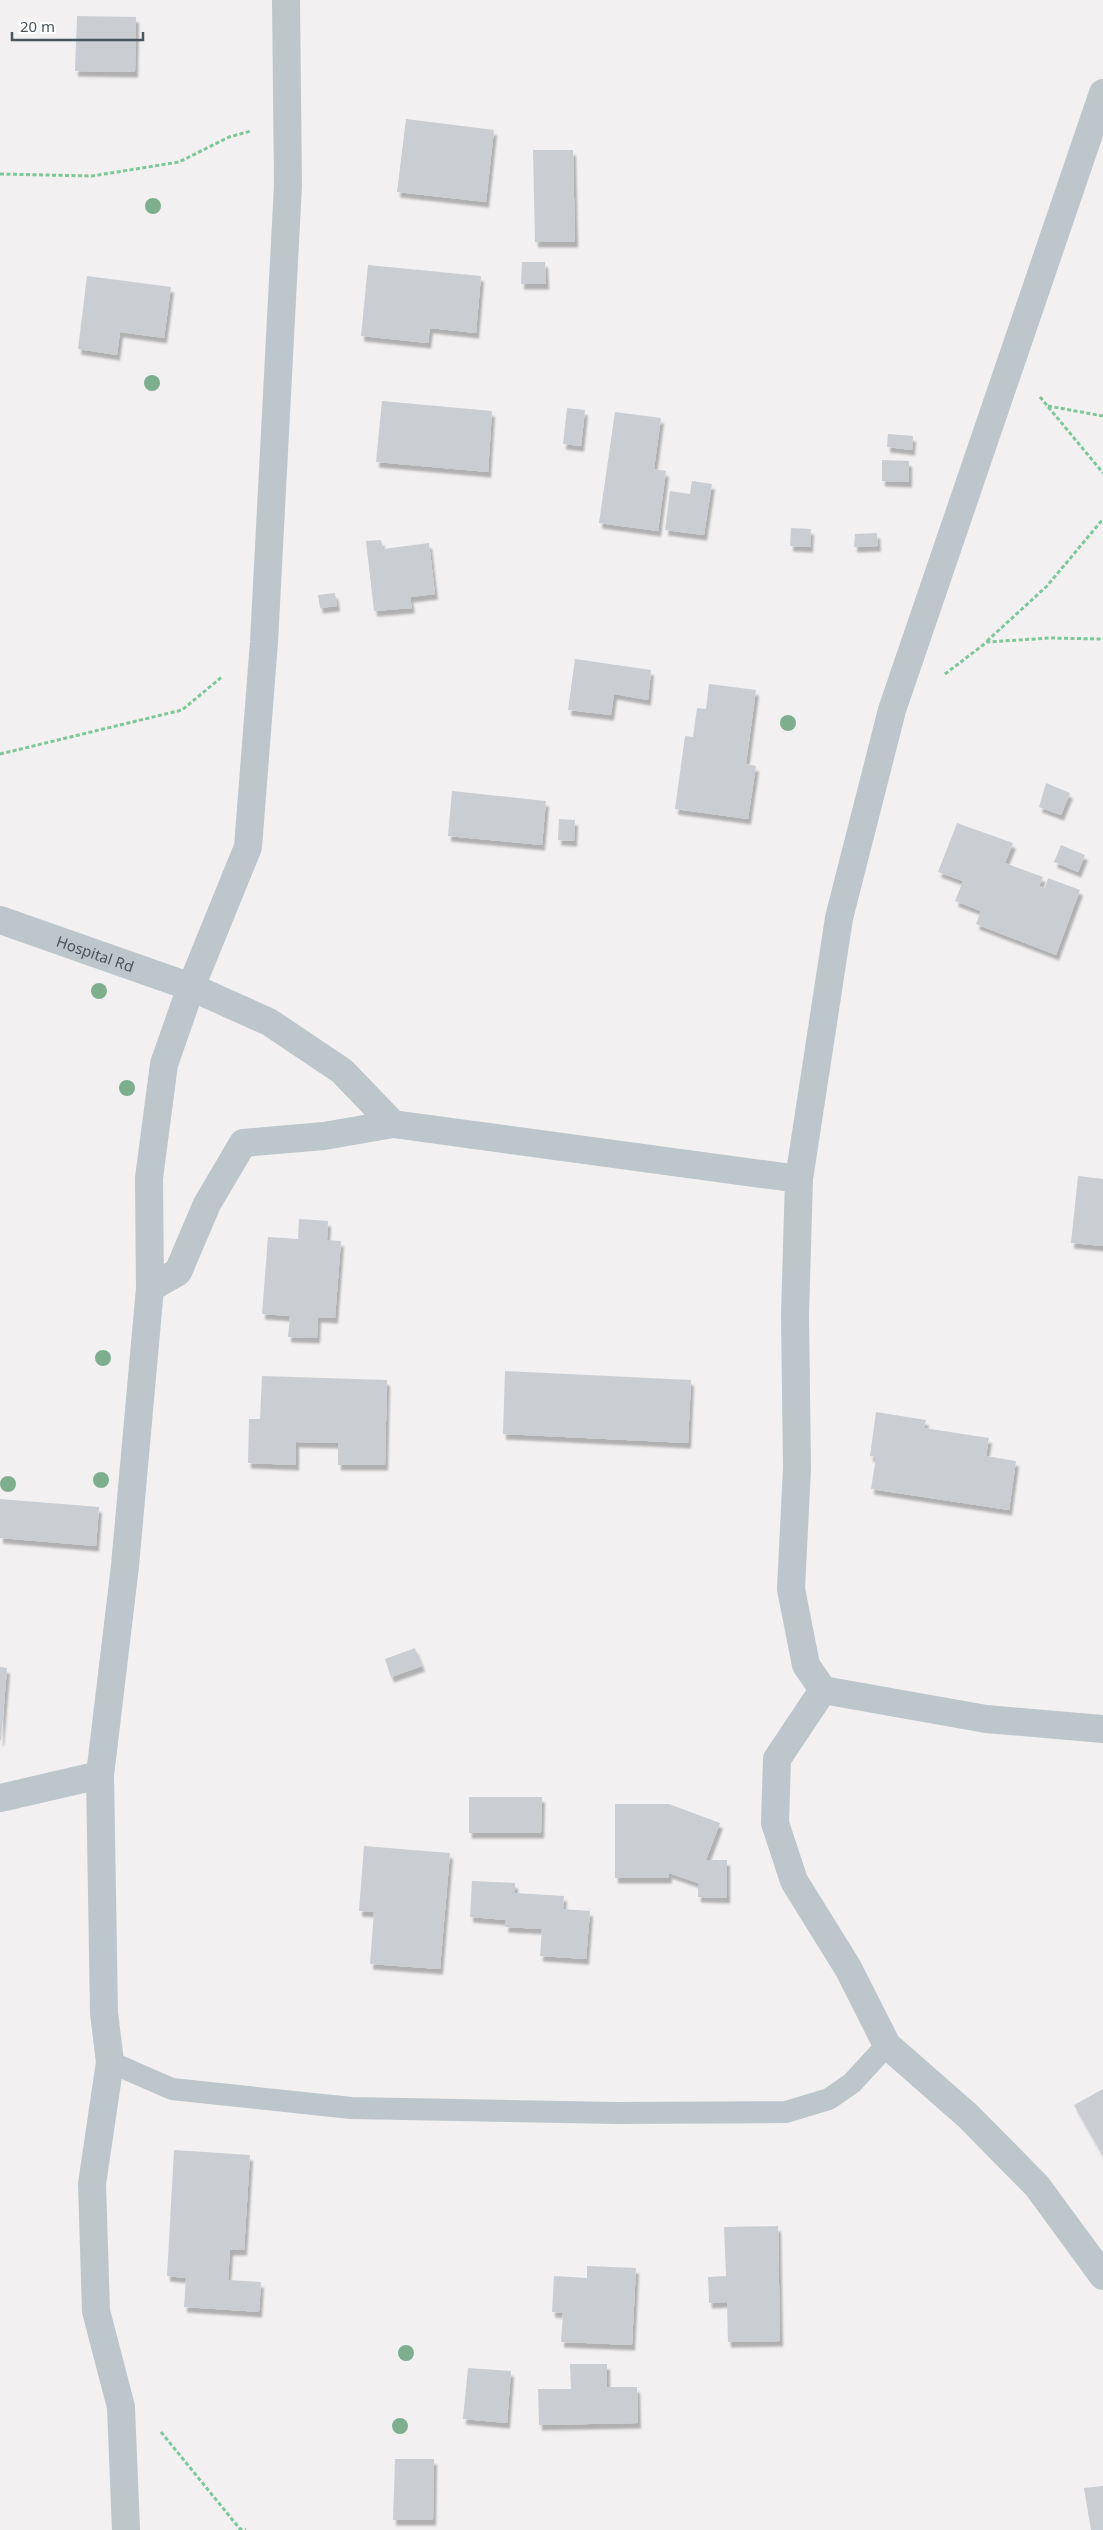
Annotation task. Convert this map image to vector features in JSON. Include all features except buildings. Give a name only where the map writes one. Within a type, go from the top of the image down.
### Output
[{"type":"street","points":[[126,2530],[121,2407],[96,2311],[92,2184],[110,2062],[104,2013],[100,1775],[125,1566],[150,1288],[149,1178],[164,1064],[191,987],[248,847],[264,642],[288,185],[286,0]]},
{"type":"street","points":[[1103,93],[892,710],[839,918],[799,1179],[795,1315],[797,1468],[791,1589],[806,1665],[823,1690],[986,1719],[1103,1728]]},
{"type":"street","name":"Hospital Rd","points":[[0,920],[191,987],[269,1022],[342,1071],[393,1124]]},
{"type":"street","points":[[150,1288],[178,1272],[207,1204],[243,1142],[324,1136],[393,1124],[799,1179]]},
{"type":"street","points":[[823,1690],[777,1759],[775,1822],[794,1881],[848,1968],[887,2045],[968,2116],[1037,2186],[1103,2276]]},
{"type":"street","points":[[0,1798],[100,1775]]},
{"type":"lane","points":[[110,2062],[172,2088],[351,2108],[616,2113],[786,2112],[830,2099],[852,2083],[887,2045]]},
{"type":"path","points":[[0,174],[92,176],[179,162],[229,136],[287,121]]},
{"type":"path","points":[[1007,374],[1031,386],[1103,473]]},
{"type":"path","points":[[1048,406],[1103,416]]},
{"type":"path","points":[[942,675],[987,642],[1047,586],[1103,519]]},
{"type":"path","points":[[987,642],[1050,638],[1103,639]]},
{"type":"path","points":[[0,754],[182,710],[264,642]]},
{"type":"path","points":[[121,2407],[154,2424],[240,2529],[246,2530]]}]
